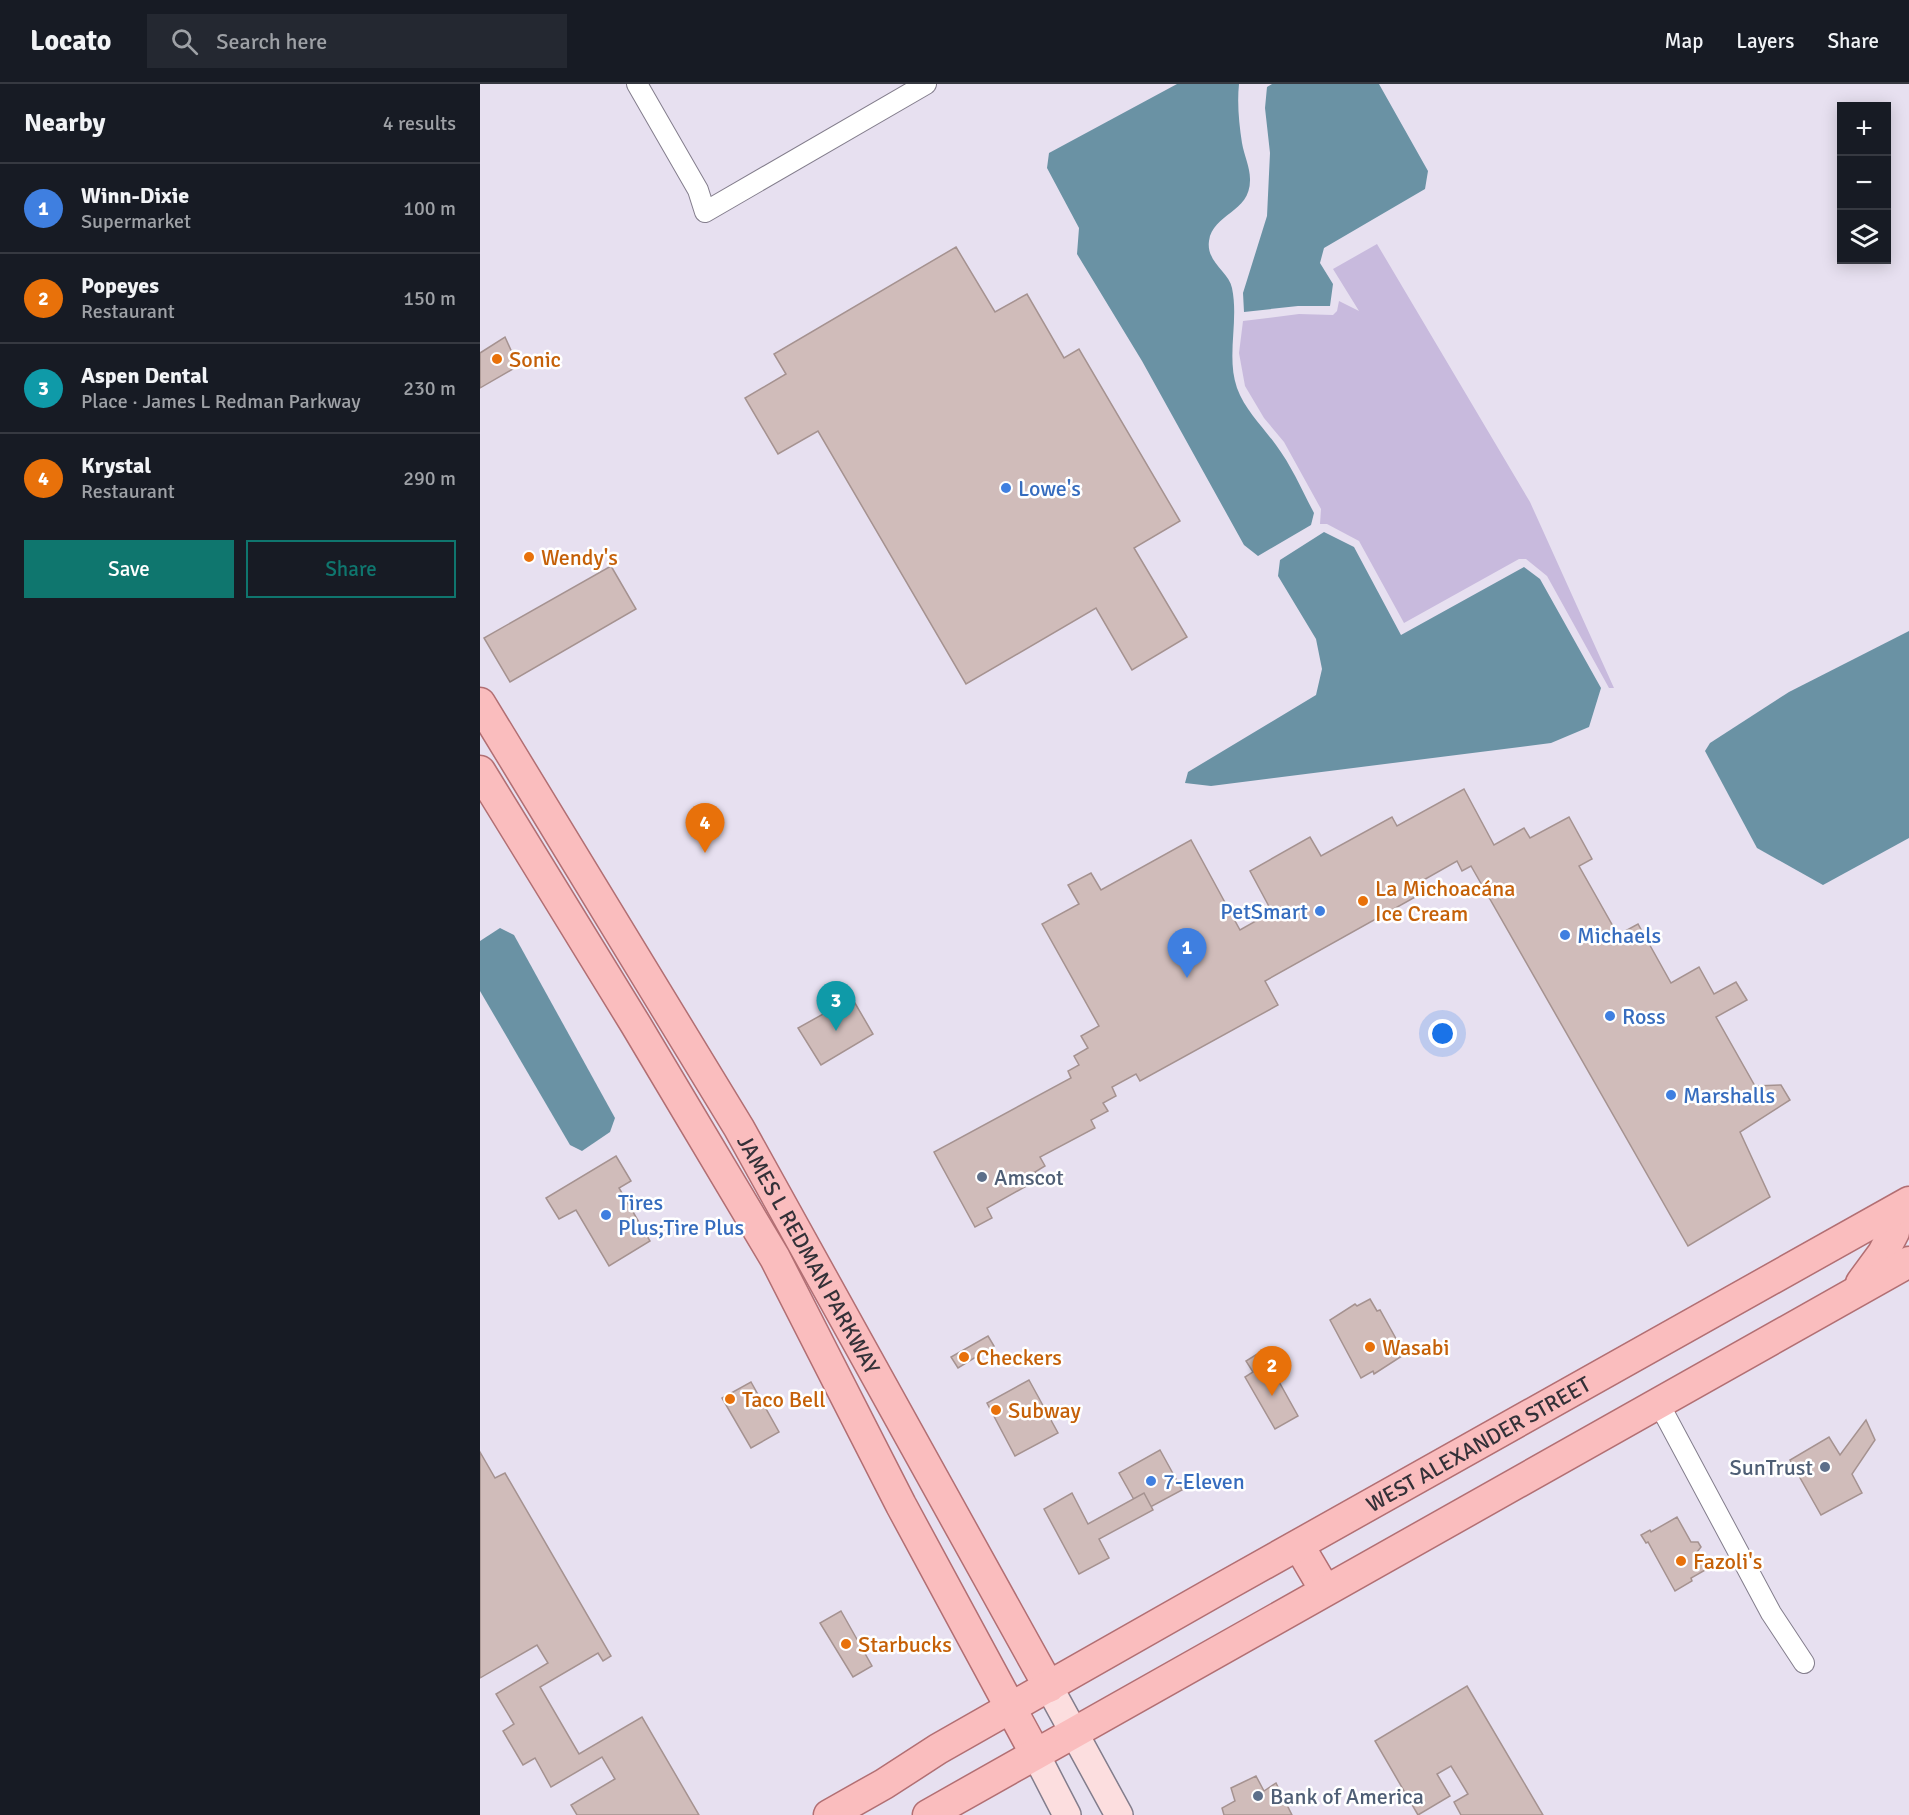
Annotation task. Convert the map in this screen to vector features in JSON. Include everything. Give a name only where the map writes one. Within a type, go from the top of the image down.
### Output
[{"type":"main road","name":"JAMES L REDMAN PARKWAY","points":[[480,703],[739,1128],[1119,1815]]},
{"type":"main road","name":"JAMES L REDMAN PARKWAY","points":[[480,771],[636,1025],[769,1249],[901,1505],[1068,1815]]},
{"type":"main road","points":[[679,1099],[730,1153],[804,1277],[823,1295],[835,1298]]},
{"type":"main road","points":[[1856,1291],[1883,1253],[1894,1232],[1903,1206]]},
{"type":"main road","name":"WEST ALEXANDER STREET","points":[[884,1784],[938,1749],[1903,1206]]},
{"type":"main road","points":[[927,1815],[1909,1262]]},
{"type":"main road","points":[[799,1307],[816,1311],[829,1322],[881,1412],[897,1429],[914,1442]]},
{"type":"main road","points":[[1299,1546],[1325,1590]]},
{"type":"main road","points":[[829,1815],[884,1784]]},
{"type":"main road","points":[[845,1815],[884,1784]]},
{"type":"street","points":[[637,84],[698,190],[705,212],[926,84]]},
{"type":"street","points":[[1658,1402],[1771,1613],[1804,1663]]},
{"type":"shaded area","points":[[1377,244],[1530,502],[1614,688],[1609,688],[1547,576],[1526,559],[1519,559],[1404,623],[1359,541],[1327,524],[1320,524],[1321,509],[1284,442],[1264,418],[1245,386],[1239,353],[1243,321],[1299,314],[1333,315],[1337,311],[1339,301],[1359,311],[1333,269]]},
{"type":"water","points":[[1177,84],[1239,84],[1239,121],[1250,175],[1249,190],[1239,206],[1217,224],[1209,241],[1209,248],[1214,261],[1227,277],[1232,288],[1234,313],[1232,351],[1234,376],[1240,396],[1287,461],[1314,513],[1311,525],[1258,556],[1244,545],[1142,361],[1077,254],[1079,228],[1047,168],[1049,153]]},
{"type":"water","points":[[1272,84],[1379,84],[1428,171],[1425,189],[1324,248],[1320,263],[1333,284],[1330,306],[1298,306],[1244,312],[1243,293],[1267,216],[1270,153],[1265,108],[1267,87]]},
{"type":"water","points":[[1324,532],[1354,547],[1401,635],[1524,567],[1540,579],[1601,688],[1589,727],[1551,743],[1211,786],[1185,783],[1188,772],[1316,695],[1322,669],[1316,639],[1278,576],[1280,560]]},
{"type":"water","points":[[1909,631],[1909,838],[1823,885],[1757,848],[1705,751],[1710,743],[1789,692]]},
{"type":"water","points":[[500,928],[514,935],[615,1118],[610,1132],[582,1151],[570,1145],[480,991],[480,941]]},
{"type":"building","name":"Lowe's","points":[[956,247],[995,312],[1027,294],[1064,358],[1079,349],[1180,521],[1134,548],[1187,637],[1132,670],[1096,608],[966,684],[818,431],[778,454],[745,398],[786,374],[774,354]]},
{"type":"building","name":"Sonic","points":[[505,337],[518,366],[480,388],[480,353]]},
{"type":"building","points":[[611,566],[636,609],[510,682],[484,638]]},
{"type":"building","points":[[1464,789],[1494,845],[1524,828],[1530,838],[1569,817],[1592,859],[1579,866],[1618,935],[1638,924],[1671,983],[1699,967],[1714,994],[1736,982],[1747,1000],[1716,1017],[1755,1086],[1781,1085],[1790,1100],[1740,1132],[1770,1197],[1688,1246],[1471,866],[1462,871],[1457,861],[1420,882],[1426,891],[1265,981],[1278,1005],[1140,1081],[1136,1074],[1112,1087],[1116,1096],[1103,1103],[1108,1111],[1091,1120],[1095,1128],[1040,1157],[1045,1166],[1035,1172],[1039,1179],[987,1208],[992,1218],[975,1227],[934,1152],[1071,1078],[1068,1071],[1079,1065],[1074,1056],[1088,1048],[1081,1036],[1099,1026],[1042,924],[1079,904],[1068,885],[1091,873],[1101,890],[1191,840],[1240,930],[1272,912],[1250,871],[1310,837],[1321,856],[1392,817],[1397,826]]},
{"type":"building","points":[[852,998],[873,1034],[821,1065],[798,1028]]},
{"type":"building","name":"Tires Plus;Tire Plus","points":[[616,1156],[631,1181],[619,1188],[650,1241],[609,1266],[576,1210],[559,1219],[546,1198]]},
{"type":"building","points":[[1370,1299],[1377,1311],[1380,1310],[1399,1344],[1397,1346],[1402,1356],[1374,1374],[1373,1371],[1361,1378],[1330,1320],[1355,1304],[1357,1306]]},
{"type":"building","points":[[988,1336],[994,1346],[958,1368],[951,1357]]},
{"type":"building","points":[[1262,1351],[1298,1416],[1275,1429],[1245,1377],[1253,1372],[1246,1361]]},
{"type":"building","points":[[1029,1380],[1058,1433],[1015,1456],[987,1403]]},
{"type":"building","points":[[751,1382],[779,1432],[751,1448],[722,1398]]},
{"type":"building","name":"SunTrust","points":[[1866,1420],[1875,1440],[1852,1474],[1862,1493],[1821,1515],[1790,1460],[1829,1437],[1840,1455]]},
{"type":"building","name":"7-Eleven","points":[[1160,1450],[1182,1490],[1141,1512],[1119,1473]]},
{"type":"building","points":[[480,1452],[495,1478],[505,1473],[611,1656],[603,1661],[598,1653],[540,1687],[579,1754],[642,1717],[699,1815],[577,1815],[571,1805],[615,1779],[602,1757],[551,1787],[535,1758],[523,1765],[503,1731],[514,1724],[496,1694],[548,1663],[537,1645],[480,1678]]},
{"type":"building","name":"7-Eleven","points":[[1072,1493],[1088,1524],[1144,1493],[1153,1510],[1099,1539],[1109,1558],[1079,1574],[1044,1509]]},
{"type":"building","name":"Fazoli's","points":[[1677,1517],[1691,1542],[1698,1542],[1701,1547],[1697,1552],[1707,1569],[1675,1591],[1648,1542],[1646,1543],[1641,1535]]},
{"type":"building","name":"Starbucks","points":[[841,1611],[872,1666],[853,1677],[820,1623]]},
{"type":"building","points":[[1467,1686],[1543,1815],[1461,1815],[1454,1802],[1468,1794],[1451,1766],[1437,1774],[1450,1796],[1418,1815],[1375,1741]]},
{"type":"building","name":"Bank of America","points":[[1256,1776],[1264,1791],[1276,1783],[1292,1815],[1224,1815],[1222,1808],[1235,1801],[1231,1788]]},
{"type":"place","name":"Sonic","points":[[497,359]]},
{"type":"place","name":"Lowe's","points":[[1006,488]]},
{"type":"place","name":"Wendy's","points":[[529,557]]},
{"type":"place","name":"Krystal","points":[[705,853]]},
{"type":"place","name":"La Michoacána Ice Cream","points":[[1363,901]]},
{"type":"place","name":"PetSmart","points":[[1320,911]]},
{"type":"place","name":"Michaels","points":[[1565,935]]},
{"type":"place","name":"Winn-Dixie","points":[[1187,978]]},
{"type":"place","name":"Ross","points":[[1610,1016]]},
{"type":"place","name":"Aspen Dental","points":[[836,1031]]},
{"type":"place","name":"Marshalls","points":[[1671,1095]]},
{"type":"place","name":"Amscot","points":[[982,1177]]},
{"type":"place","name":"Tires Plus;Tire Plus","points":[[606,1215]]},
{"type":"place","name":"Wasabi","points":[[1370,1347]]},
{"type":"place","name":"Checkers","points":[[964,1357]]},
{"type":"place","name":"Popeyes","points":[[1272,1396]]},
{"type":"place","name":"Taco Bell","points":[[730,1399]]},
{"type":"place","name":"Subway","points":[[996,1410]]},
{"type":"place","name":"SunTrust","points":[[1825,1467]]},
{"type":"place","name":"7-Eleven","points":[[1151,1481]]},
{"type":"place","name":"Fazoli's","points":[[1681,1561]]},
{"type":"place","name":"Starbucks","points":[[846,1644]]},
{"type":"place","name":"Bank of America","points":[[1258,1796]]}]
